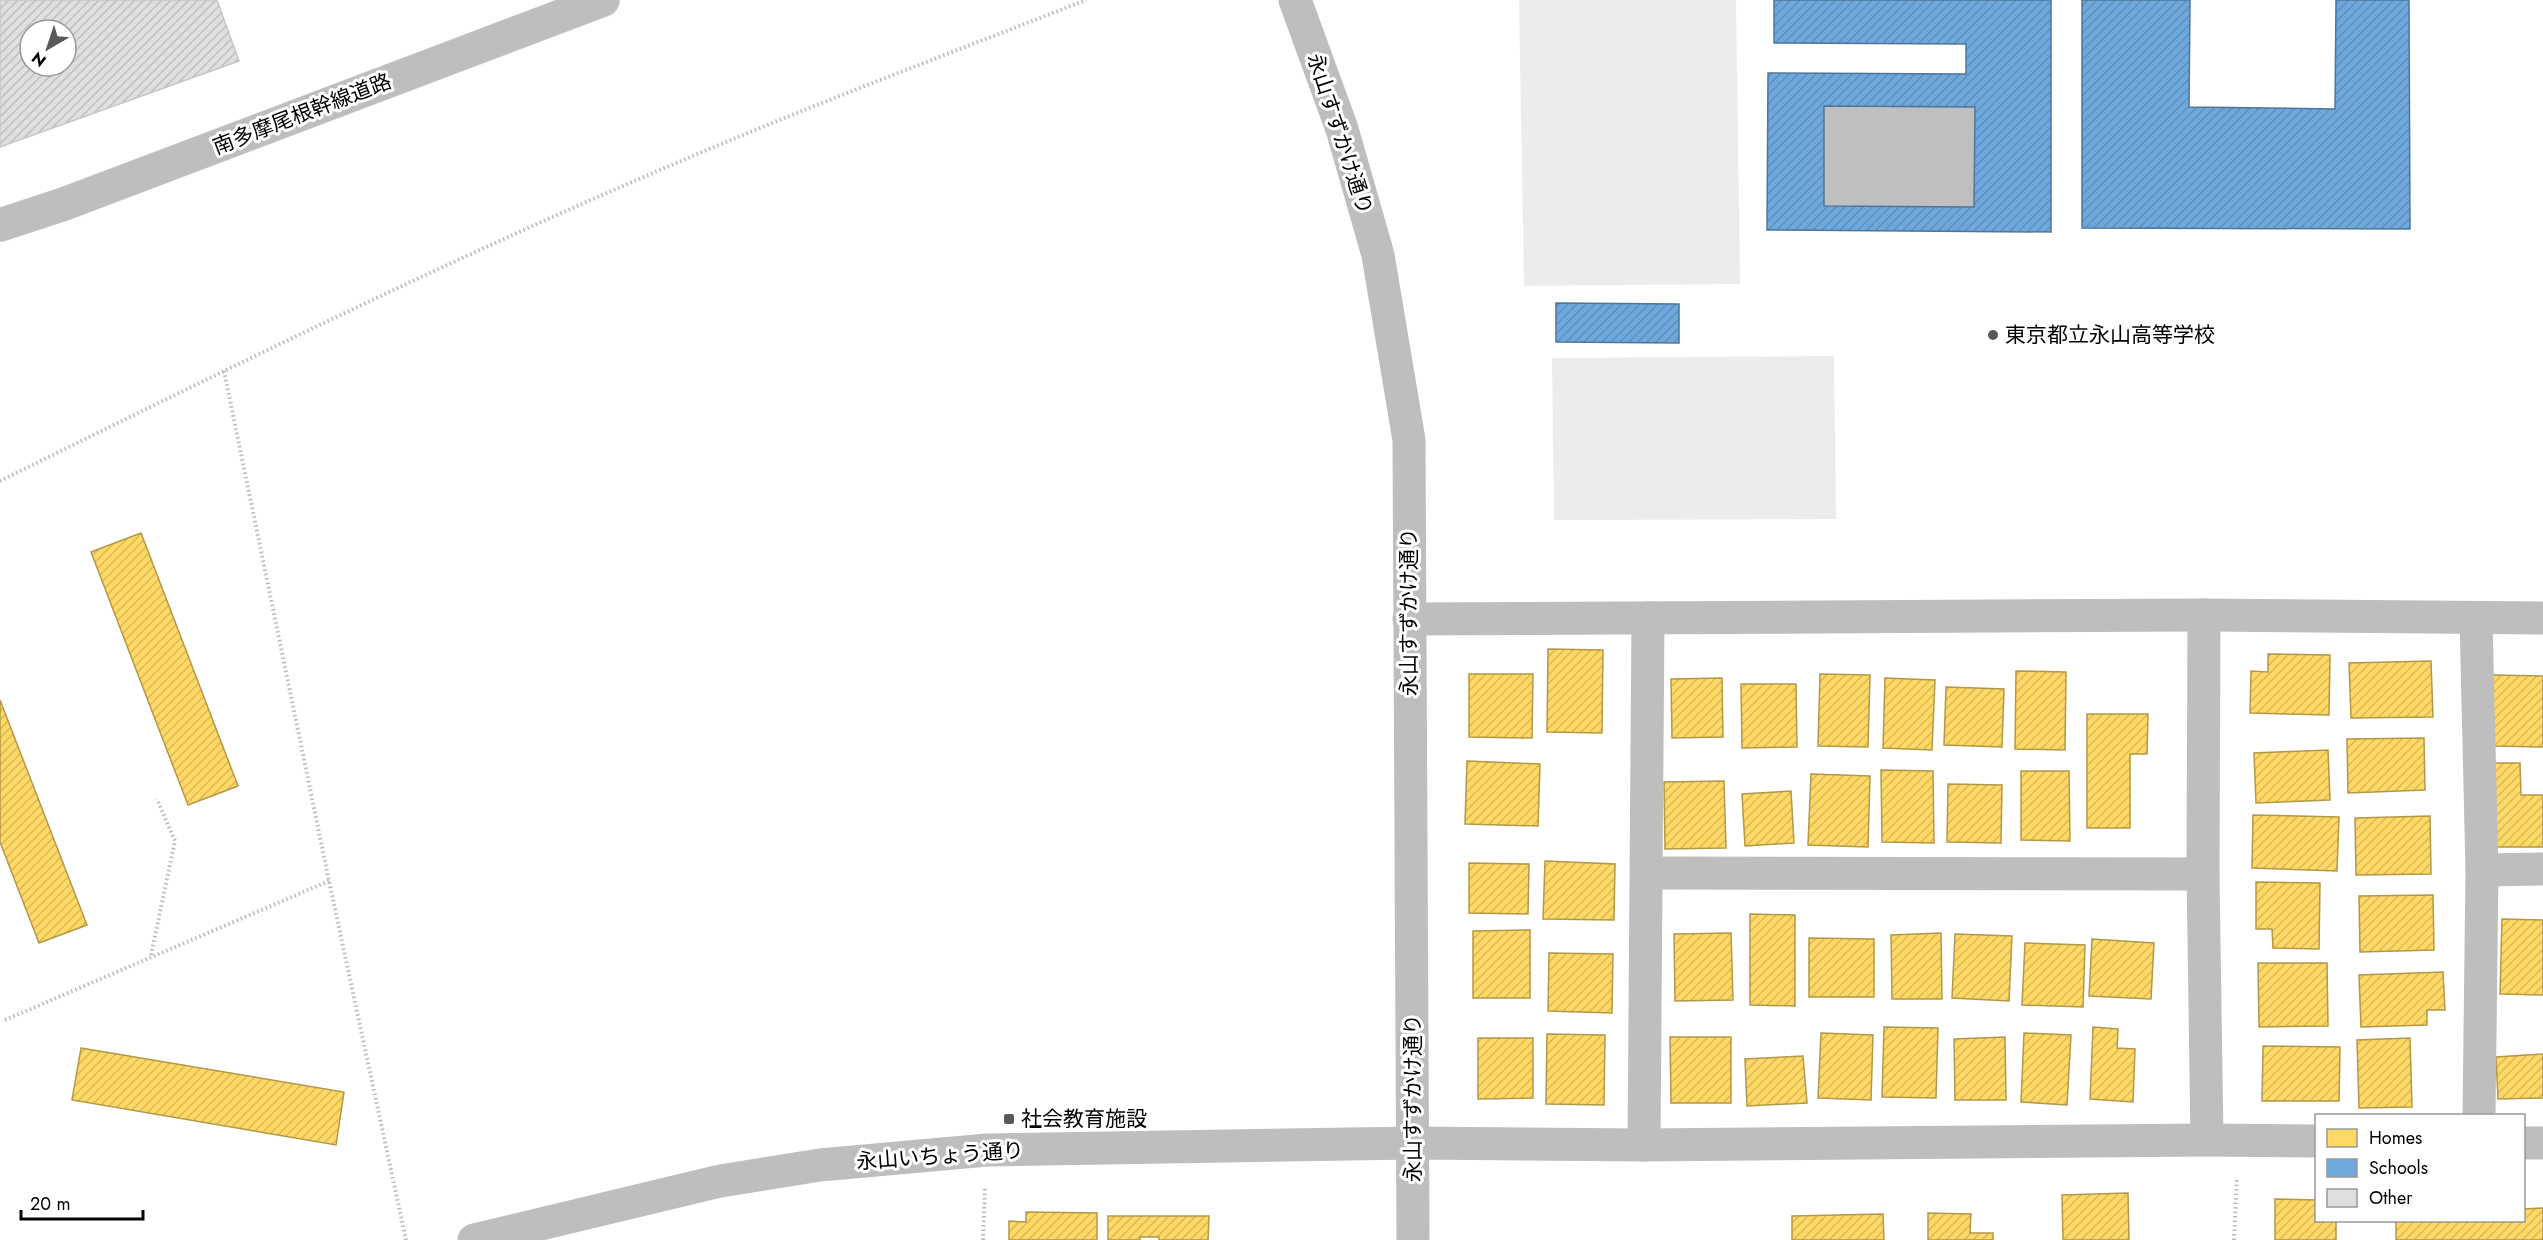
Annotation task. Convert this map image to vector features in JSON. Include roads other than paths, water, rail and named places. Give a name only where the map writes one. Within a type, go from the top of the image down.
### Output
[{"type":"street","name":"南多摩尾根幹線道路","points":[[0,225],[64,204],[603,0]]},
{"type":"street","name":"永山すずかけ通り","points":[[1295,0],[1342,129],[1378,255],[1409,440],[1413,1240]]},
{"type":"street","points":[[1409,619],[2204,615],[2543,618]]},
{"type":"street","points":[[2204,615],[2203,874],[2207,1140]]},
{"type":"street","points":[[1644,1145],[1648,873],[1648,618]]},
{"type":"street","points":[[2476,619],[2482,870],[2479,1114]]},
{"type":"street","points":[[2482,870],[2543,869]]},
{"type":"street","points":[[1648,873],[2203,874]]},
{"type":"street","name":"永山いちょう通り","points":[[474,1240],[720,1181],[820,1165],[987,1150],[1414,1143],[1644,1145],[2315,1141]]},
{"type":"street","points":[[2525,1143],[2543,1143]]},
{"type":"place","name":"東京都立永山高等学校","points":[[1993,335]]},
{"type":"place","name":"社会教育施設","points":[[1009,1119]]}]
